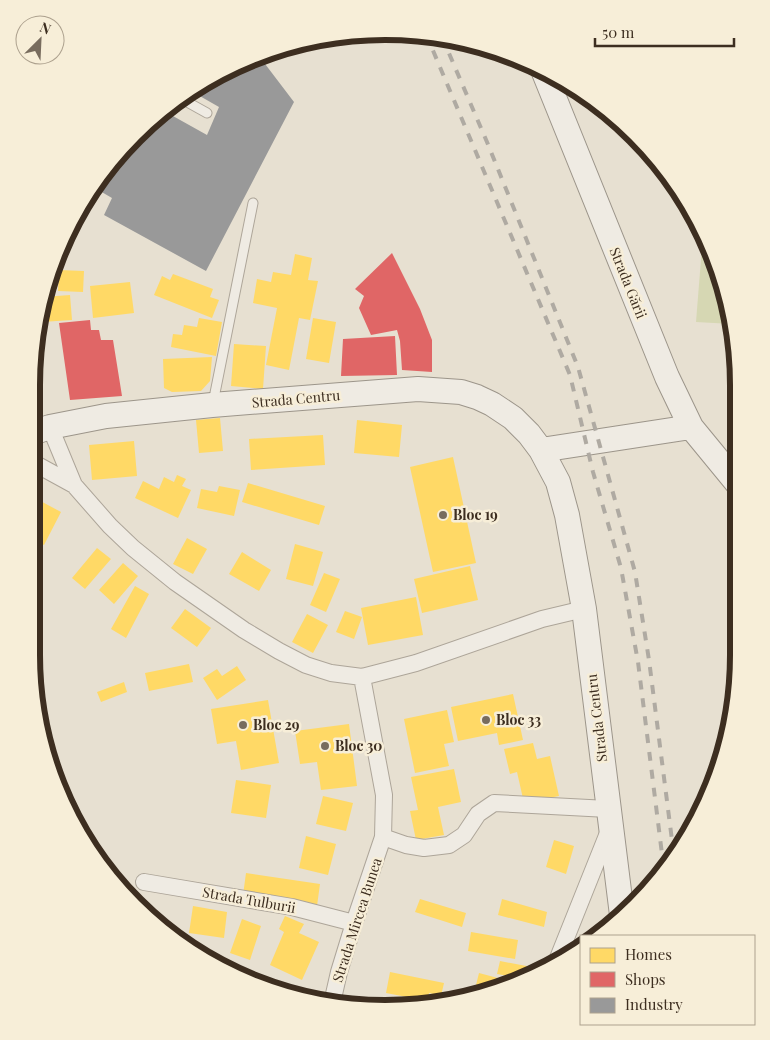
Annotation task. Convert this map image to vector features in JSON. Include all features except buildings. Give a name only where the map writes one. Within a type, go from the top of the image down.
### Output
[{"type":"main road","name":"Strada Gării","points":[[547,81],[658,358],[691,426],[730,474]]},
{"type":"main road","name":"Strada Centru","points":[[41,430],[106,416],[212,405],[418,389],[461,392],[492,404],[513,418],[529,434],[541,450],[558,482],[567,515],[584,609],[621,906]]},
{"type":"main road","points":[[541,450],[691,426]]},
{"type":"street","points":[[41,430],[74,485],[110,526],[133,548],[175,582],[244,630],[306,665],[331,673],[362,677],[416,663],[542,619],[584,609]]},
{"type":"street","points":[[40,466],[74,485]]},
{"type":"street","points":[[362,677],[384,795],[383,837],[406,845],[424,848],[450,845],[464,835],[478,814],[494,803],[610,818],[560,953]]},
{"type":"street","name":"Strada Mircea Bunea","points":[[333,996],[338,972],[383,837]]},
{"type":"street","name":"Strada Tulburii","points":[[144,882],[292,907],[354,923]]},
{"type":"lane","points":[[187,102],[207,113]]},
{"type":"lane","points":[[212,405],[253,203]]},
{"type":"green space","points":[[702,248],[712,274],[724,324],[696,322]]},
{"type":"railway","points":[[430,43],[570,375],[593,472],[621,568],[638,662],[663,860]]},
{"type":"railway","points":[[446,46],[487,142],[578,367],[635,572],[649,660],[673,846]]},
{"type":"place","name":"Bloc 19","points":[[443,515]]},
{"type":"place","name":"Bloc 33","points":[[486,720]]},
{"type":"place","name":"Bloc 29","points":[[243,725]]},
{"type":"place","name":"Bloc 30","points":[[325,746]]}]
